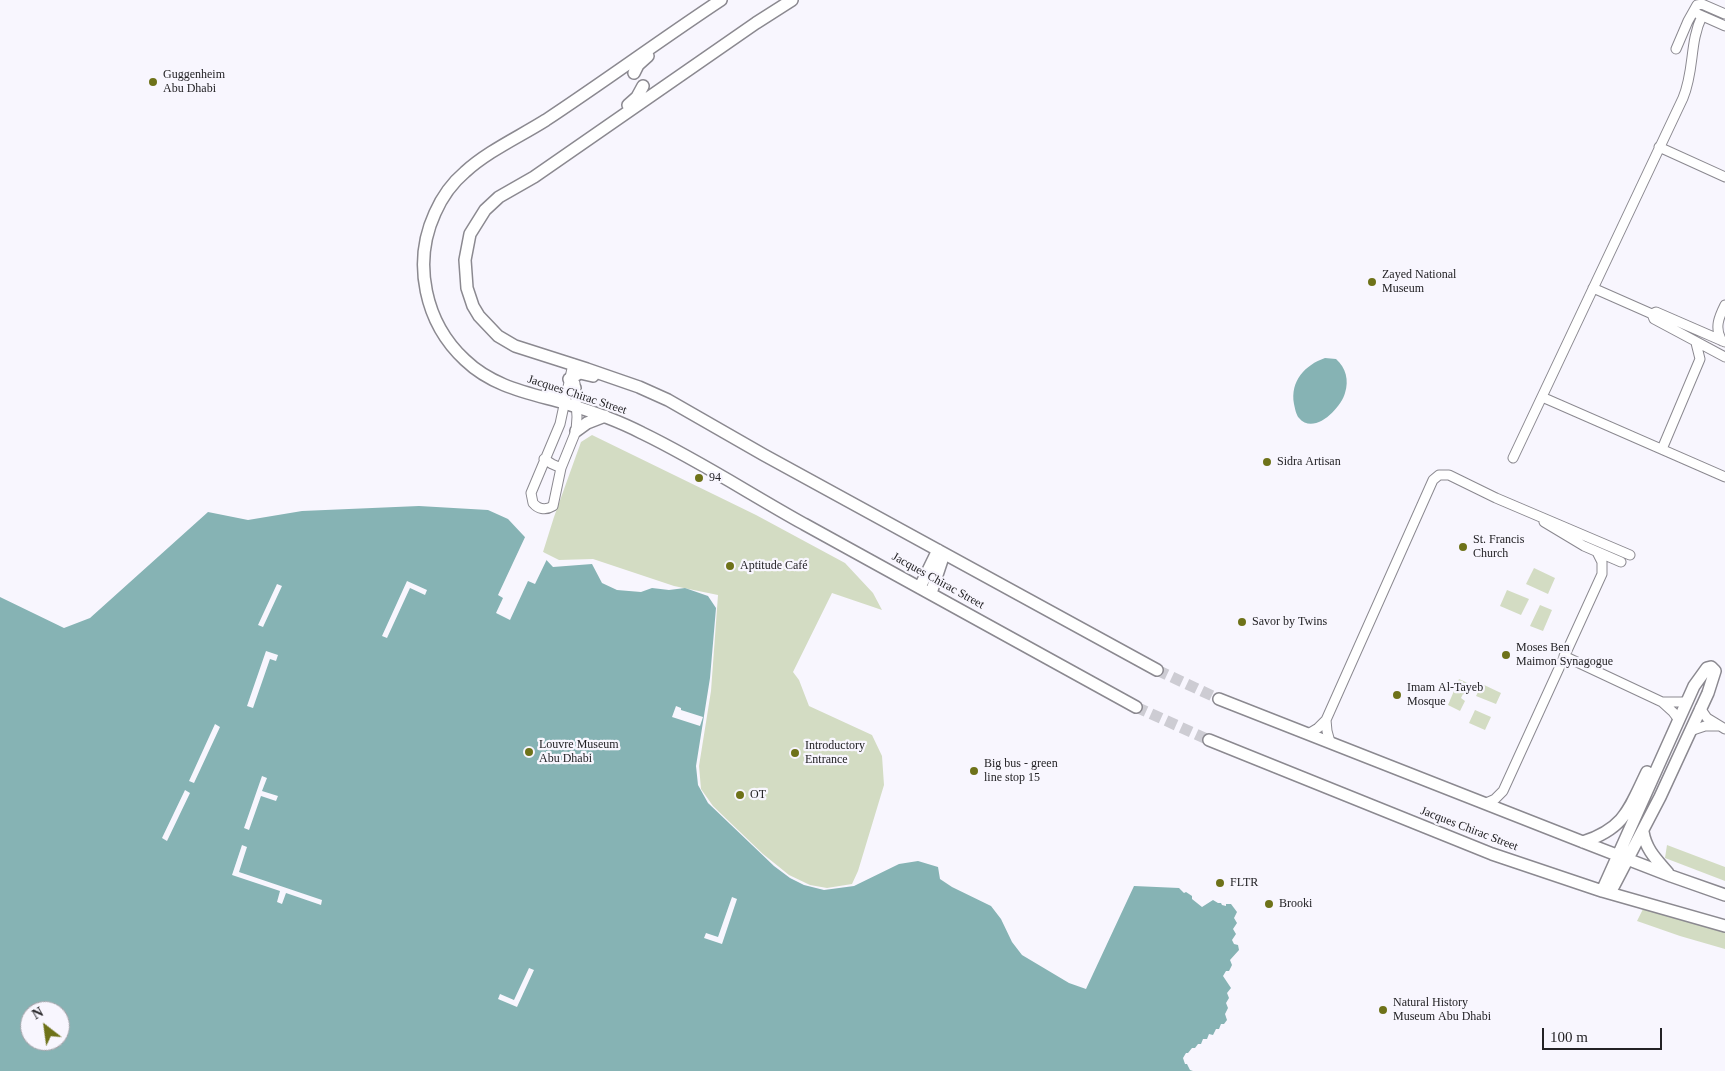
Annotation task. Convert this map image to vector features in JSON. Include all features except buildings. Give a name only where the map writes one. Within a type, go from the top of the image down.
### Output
[{"type":"street","name":"Jacques Chirac Street","points":[[792,0],[534,177],[500,197],[485,210],[470,234],[466,251],[465,268],[469,297],[479,316],[490,329],[572,381],[576,407],[605,416],[659,442],[1136,708]]},
{"type":"street","name":"Jacques Chirac Street","points":[[717,2],[543,122],[474,164],[450,188],[438,207],[429,228],[424,252],[425,287],[435,318],[446,338],[458,353],[477,370],[501,384],[572,381],[640,387],[1157,670]]},
{"type":"street","points":[[634,74],[638,65],[645,58],[694,24],[717,2]]},
{"type":"street","points":[[1676,49],[1683,30],[1697,5],[1702,4],[1725,14]]},
{"type":"street","points":[[1693,12],[1725,26]]},
{"type":"street","points":[[1513,458],[1689,84],[1692,71],[1694,36],[1702,16]]},
{"type":"street","points":[[627,64],[650,97]]},
{"type":"street","points":[[565,155],[576,141],[634,100],[643,86]]},
{"type":"street","points":[[1660,147],[1725,177]]},
{"type":"street","points":[[1593,288],[1652,314],[1658,313],[1723,342]]},
{"type":"street","points":[[1701,332],[1710,328],[1718,320],[1725,305]]},
{"type":"street","points":[[1652,314],[1654,319],[1725,357]]},
{"type":"street","points":[[1718,320],[1718,333],[1723,342]]},
{"type":"street","points":[[1662,449],[1700,359],[1696,343]]},
{"type":"street","points":[[1700,359],[1713,352]]},
{"type":"street","points":[[572,381],[576,407],[576,431],[561,468],[553,506],[544,509],[538,508],[532,503],[530,493],[558,430],[572,381]]},
{"type":"street","points":[[1542,396],[1725,477]]},
{"type":"street","points":[[576,431],[592,420],[605,416]]},
{"type":"street","points":[[544,459],[561,468]]},
{"type":"street","points":[[1308,734],[1326,720],[1436,477],[1442,474],[1449,475],[1630,555]]},
{"type":"street","points":[[1486,803],[1495,799],[1503,791],[1602,574],[1608,568],[1621,562],[1597,552],[1546,524],[1532,513]]},
{"type":"street","points":[[920,587],[941,552]]},
{"type":"street","points":[[931,593],[941,552]]},
{"type":"street","points":[[1597,552],[1602,562],[1602,574]]},
{"type":"street","points":[[1564,656],[1662,702],[1679,720]]},
{"type":"street","points":[[1606,892],[1623,857],[1664,753],[1694,686],[1707,668],[1711,666],[1715,673],[1690,731],[1643,832],[1623,857]]},
{"type":"street","points":[[1219,699],[1583,842],[1725,895]]},
{"type":"street","points":[[1662,702],[1687,702]]},
{"type":"street","points":[[1700,708],[1707,718],[1721,728]]},
{"type":"street","points":[[1326,720],[1330,742]]},
{"type":"street","points":[[1690,731],[1705,726],[1721,728]]},
{"type":"street","name":"Jacques Chirac Street","points":[[1209,740],[1492,854],[1606,892],[1725,926]]},
{"type":"street","points":[[1583,842],[1599,836],[1621,821],[1628,812],[1650,766],[1656,758],[1664,753]]},
{"type":"street","points":[[1503,791],[1503,803],[1506,811]]},
{"type":"street","points":[[1643,832],[1645,843],[1650,853],[1671,876]]},
{"type":"green space","points":[[592,435],[756,515],[845,563],[873,593],[882,610],[832,593],[793,672],[799,680],[809,706],[872,735],[882,756],[884,785],[858,871],[852,884],[827,888],[810,885],[789,875],[763,854],[713,806],[701,789],[699,766],[711,691],[718,595],[674,586],[593,559],[559,560],[543,552],[581,442]]},
{"type":"green space","points":[[1534,568],[1555,578],[1548,594],[1526,584]]},
{"type":"green space","points":[[1507,590],[1529,599],[1521,615],[1500,606]]},
{"type":"green space","points":[[1540,605],[1552,610],[1543,631],[1530,626]]},
{"type":"green space","points":[[1459,679],[1472,685],[1467,696],[1463,694],[1461,698],[1465,701],[1460,711],[1448,705]]},
{"type":"green space","points":[[1482,684],[1501,693],[1496,704],[1476,696]]},
{"type":"green space","points":[[1475,710],[1491,717],[1485,730],[1469,723]]},
{"type":"green space","points":[[1667,845],[1725,867],[1725,881],[1665,858]]},
{"type":"green space","points":[[1644,907],[1725,932],[1725,949],[1637,921]]},
{"type":"water","points":[[1325,358],[1336,359],[1342,366],[1347,379],[1345,393],[1338,406],[1326,418],[1312,424],[1305,423],[1297,415],[1293,396],[1294,388],[1300,375],[1305,370]]},
{"type":"water","points":[[419,506],[488,510],[508,519],[553,567],[592,564],[602,583],[617,590],[641,592],[652,588],[669,590],[685,588],[708,596],[716,608],[710,678],[696,766],[698,785],[708,803],[774,866],[790,878],[804,885],[824,890],[854,886],[899,864],[918,861],[938,867],[940,879],[991,906],[1001,919],[1012,942],[1022,955],[1069,983],[1086,989],[1134,886],[1179,888],[1184,893],[1186,892],[1192,896],[1192,899],[1202,907],[1213,900],[1226,906],[1226,904],[1231,904],[1237,912],[1234,918],[1237,923],[1233,929],[1236,934],[1232,940],[1234,944],[1238,945],[1239,950],[1230,960],[1232,965],[1229,971],[1226,971],[1223,976],[1231,988],[1227,993],[1229,998],[1226,1003],[1228,1008],[1225,1014],[1227,1020],[1224,1024],[1221,1024],[1219,1029],[1216,1029],[1213,1035],[1209,1034],[1207,1039],[1203,1039],[1201,1044],[1198,1044],[1186,1053],[1183,1058],[1185,1064],[1193,1071],[0,1071],[0,597],[64,628],[90,618],[208,512],[248,520],[302,511]]},
{"type":"pier","points":[[526,535],[548,557],[535,584],[528,581],[510,620],[496,613],[503,598],[498,595]]},
{"type":"pier","points":[[407,581],[427,590],[425,595],[410,588],[387,638],[382,636]]},
{"type":"pier","points":[[277,584],[282,586],[263,627],[258,625]]},
{"type":"pier","points":[[266,651],[278,655],[276,661],[270,659],[253,708],[247,706]]},
{"type":"pier","points":[[676,706],[681,708],[681,710],[703,717],[700,726],[672,717]]},
{"type":"pier","points":[[215,724],[220,727],[194,783],[189,781]]},
{"type":"pier","points":[[262,776],[267,778],[262,791],[278,796],[276,801],[261,796],[249,830],[244,828]]},
{"type":"pier","points":[[185,790],[190,793],[167,841],[162,838]]},
{"type":"pier","points":[[242,845],[247,847],[239,872],[322,900],[321,905],[286,893],[282,904],[277,902],[280,891],[232,875]]},
{"type":"pier","points":[[732,897],[737,899],[722,944],[704,938],[706,933],[718,937]]},
{"type":"pier","points":[[529,968],[534,970],[517,1007],[498,999],[500,994],[514,1000]]},
{"type":"tunnel","points":[[1157,670],[1219,699]]},
{"type":"tunnel","points":[[1136,707],[1209,740]]},
{"type":"place","name":"Guggenheim Abu Dhabi","points":[[153,82]]},
{"type":"place","name":"Zayed National Museum","points":[[1372,282]]},
{"type":"place","name":"Sidra Artisan","points":[[1267,462]]},
{"type":"place","name":"94","points":[[699,478]]},
{"type":"place","name":"St. Francis Church","points":[[1463,547]]},
{"type":"place","name":"Aptitude Café","points":[[730,566]]},
{"type":"place","name":"Savor by Twins","points":[[1242,622]]},
{"type":"place","name":"Moses Ben Maimon Synagogue","points":[[1506,655]]},
{"type":"place","name":"Imam Al-Tayeb Mosque","points":[[1397,695]]},
{"type":"place","name":"Louvre Museum Abu Dhabi","points":[[529,752]]},
{"type":"place","name":"Introductory Entrance","points":[[795,753]]},
{"type":"place","name":"Big bus - green line stop 15","points":[[974,771]]},
{"type":"place","name":"OT","points":[[740,795]]},
{"type":"place","name":"FLTR","points":[[1220,883]]},
{"type":"place","name":"Brooki","points":[[1269,904]]},
{"type":"place","name":"Natural History Museum Abu Dhabi","points":[[1383,1010]]}]
